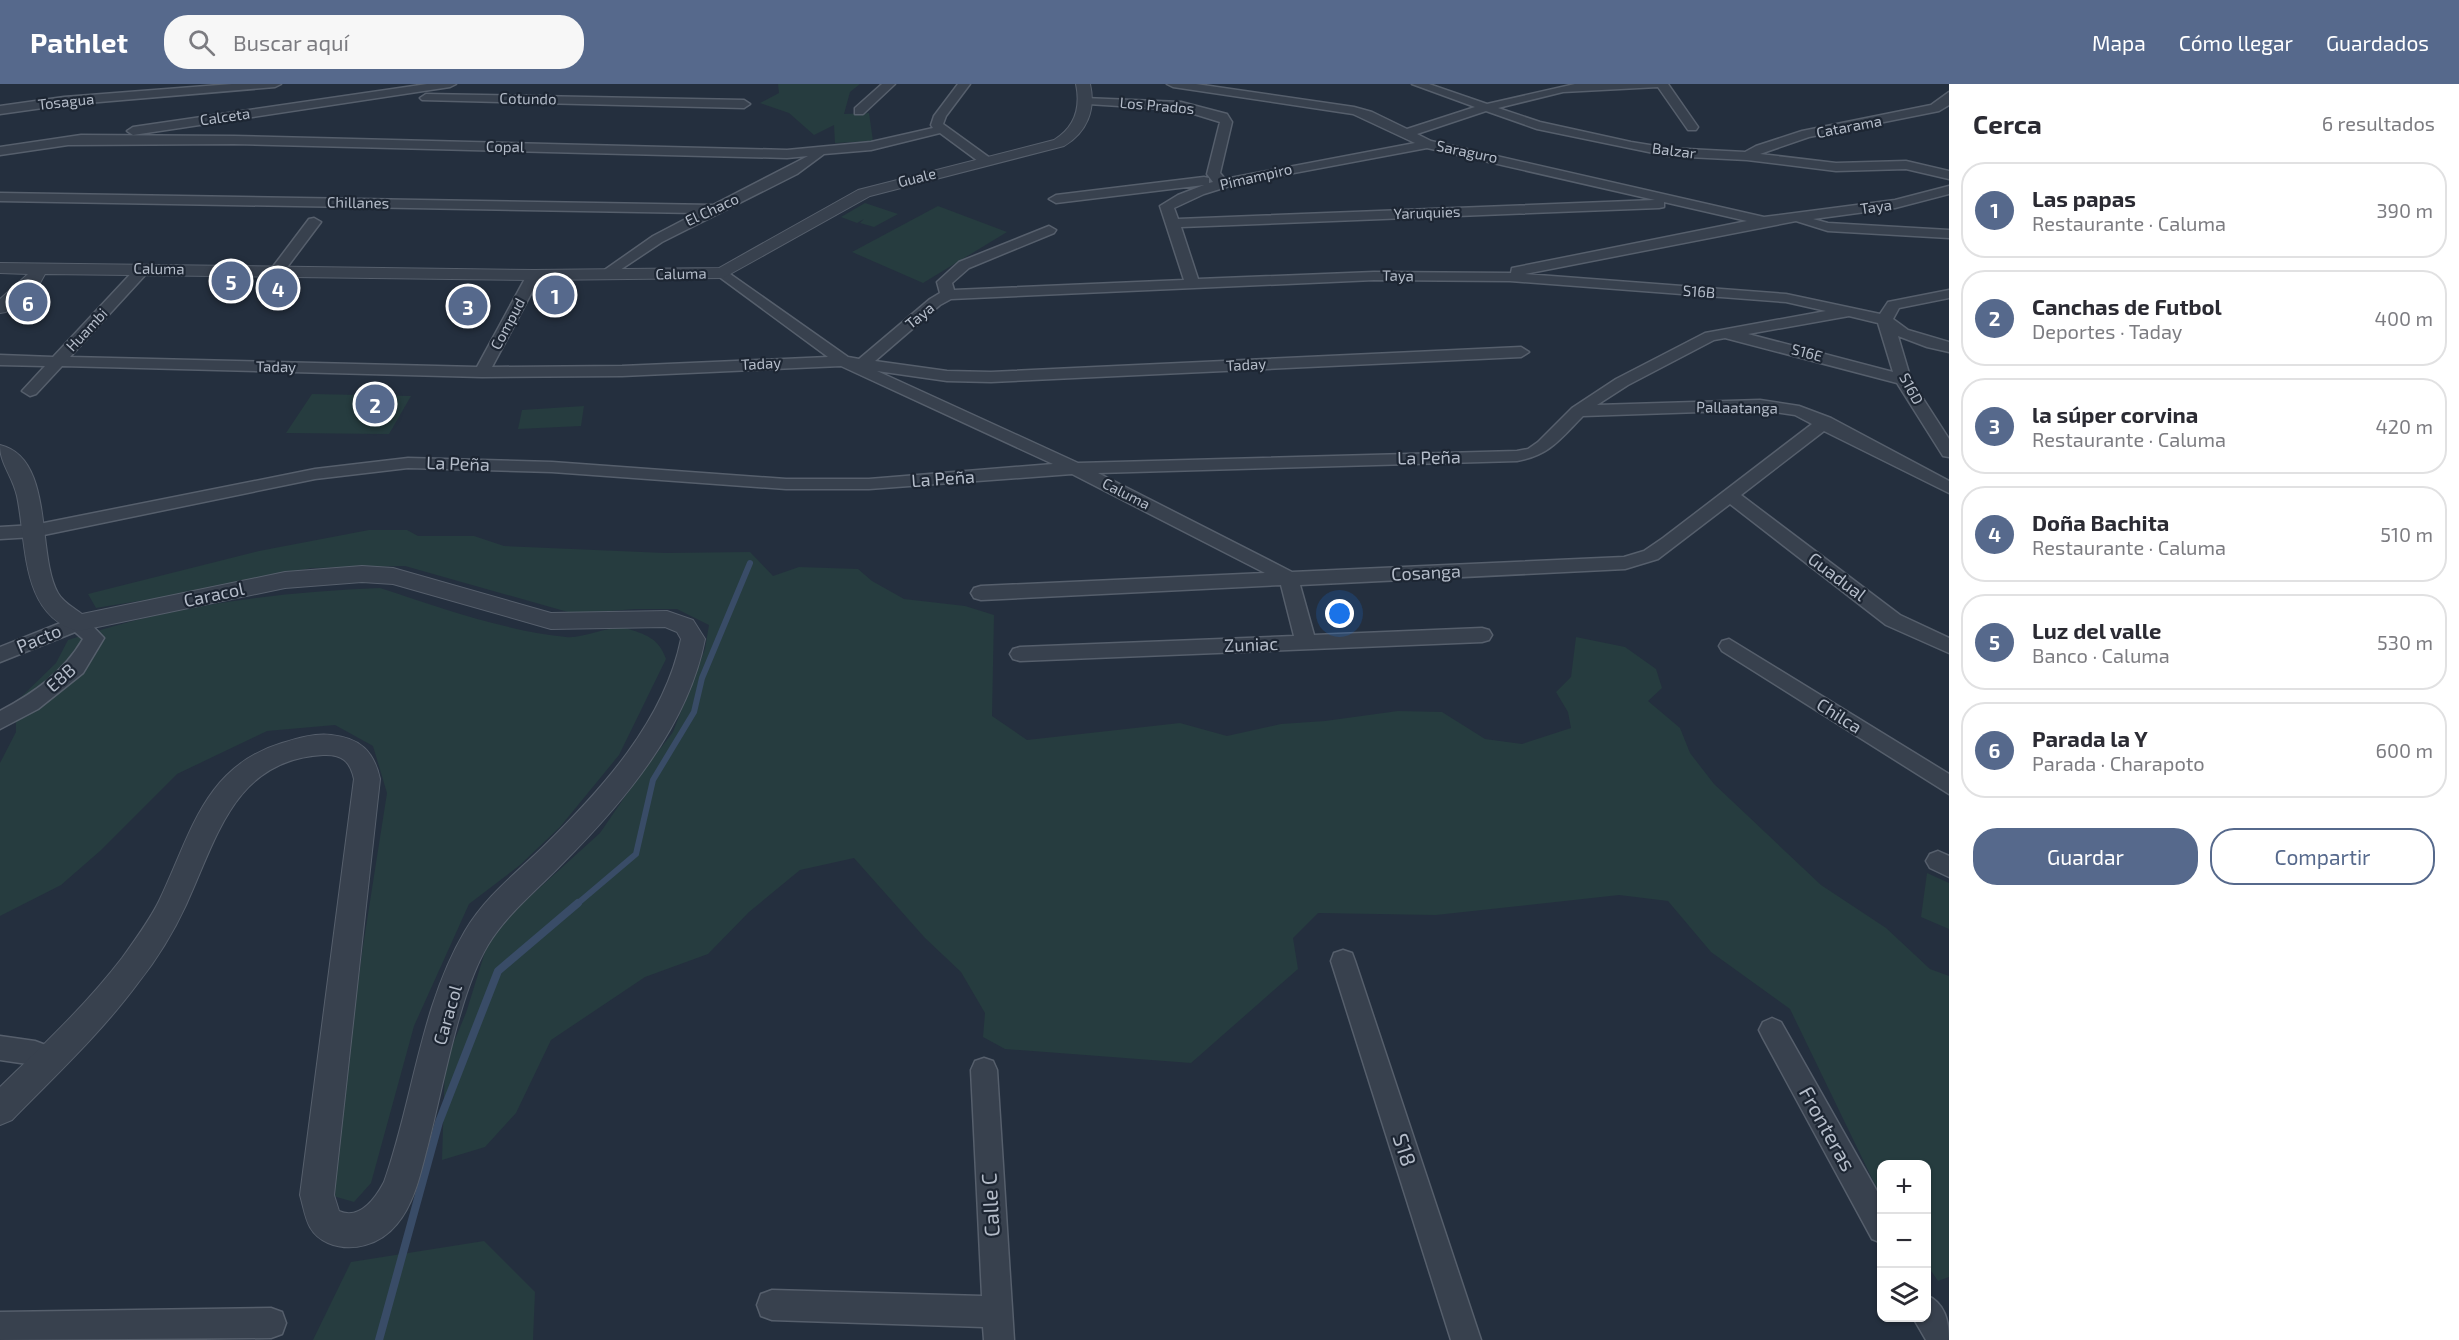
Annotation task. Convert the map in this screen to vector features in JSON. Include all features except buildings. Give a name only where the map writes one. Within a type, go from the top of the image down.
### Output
[{"type":"street","name":"Tosagua","points":[[0,110],[64,101],[275,84]]},
{"type":"street","name":"Calceta","points":[[0,151],[450,84]]},
{"type":"street","points":[[859,111],[889,84]]},
{"type":"street","points":[[964,84],[937,121],[939,130],[986,161]]},
{"type":"street","points":[[1083,84],[1088,100]]},
{"type":"street","name":"Saraguro","points":[[1173,84],[1354,111],[1368,115],[1427,144],[1764,221]]},
{"type":"street","name":"Balzar","points":[[1418,84],[1537,125],[1632,146],[1689,154],[1747,156],[1827,166],[1906,165],[1943,173]]},
{"type":"street","points":[[1405,134],[1532,95],[1588,85],[1655,84]]},
{"type":"street","points":[[1662,84],[1692,127]]},
{"type":"street","name":"Catarama","points":[[1747,156],[1763,147],[1810,135],[1935,108],[1947,101],[1947,94]]},
{"type":"street","name":"Cotundo","points":[[312,105],[414,98],[744,104]]},
{"type":"street","name":"Guale","points":[[723,273],[864,193],[1071,138],[1088,100]]},
{"type":"street","name":"Los Prados","points":[[1088,100],[1181,106],[1223,117],[1226,122],[1213,174],[1219,182]]},
{"type":"street","name":"Copal","points":[[68,141],[234,140],[821,153],[871,146],[939,130]]},
{"type":"street","name":"Pimampiro","points":[[1171,222],[1167,206],[1219,182],[1427,144]]},
{"type":"street","name":"El Chaco","points":[[608,274],[629,256],[684,223],[716,209],[821,153]]},
{"type":"street","points":[[1056,199],[1219,182]]},
{"type":"street","name":"Taya","points":[[862,363],[935,302],[948,295],[1192,282],[1374,276],[1510,277],[1515,271],[1526,268],[1713,234],[1764,221],[1895,204],[1949,190]]},
{"type":"street","name":"Chillanes","points":[[0,197],[716,209]]},
{"type":"street","name":"Yaruquies","points":[[1171,222],[1683,203]]},
{"type":"street","points":[[1797,217],[1828,227],[1949,234]]},
{"type":"street","points":[[278,271],[314,222]]},
{"type":"street","points":[[1171,222],[1192,282]]},
{"type":"street","points":[[948,295],[944,282],[964,265],[1049,230]]},
{"type":"street","name":"Caluma","points":[[0,268],[534,275],[723,273],[843,361],[1074,468],[1276,570],[1289,581]]},
{"type":"street","points":[[0,308],[34,279],[36,269]]},
{"type":"street","name":"Huambi","points":[[30,391],[143,269]]},
{"type":"street","name":"Compud","points":[[482,372],[534,275]]},
{"type":"street","name":"S16B","points":[[1510,277],[1786,298],[1854,310],[1885,320],[1903,333],[1932,344],[1949,347]]},
{"type":"street","points":[[1885,320],[1893,305],[1949,294]]},
{"type":"street","name":"La Peña","points":[[0,533],[34,531],[315,474],[408,463],[552,467],[798,484],[869,484],[1074,468],[1517,456],[1533,453],[1544,446],[1578,411],[1622,382],[1710,336],[1854,310]]},
{"type":"street","name":"S16D","points":[[1885,320],[1903,380],[1949,452]]},
{"type":"street","name":"S16E","points":[[1710,336],[1754,339],[1903,380]]},
{"type":"street","name":"Taday","points":[[0,360],[482,372],[622,371],[843,361],[947,376],[992,377],[1521,352]]},
{"type":"street","name":"Pallaatanga","points":[[1578,411],[1760,405],[1799,411],[1825,422],[1949,488]]},
{"type":"street","name":"Cosanga","points":[[981,593],[1289,581],[1625,563],[1651,555],[1732,497],[1825,422]]},
{"type":"street","points":[[0,451],[14,459],[27,494],[37,563],[48,598],[78,623]]},
{"type":"street","name":"Guadual","points":[[1732,497],[1893,620],[1949,646]]},
{"type":"street","name":"Caracol","points":[[0,1109],[82,1027],[161,926],[220,803],[235,782],[260,762],[300,748],[334,746],[355,752],[365,768],[367,779],[317,1195],[325,1222],[340,1232],[356,1231],[375,1221],[388,1207],[404,1170],[457,984],[481,928],[553,855],[614,787],[660,724],[693,653],[691,634],[685,626],[672,620],[552,621],[404,579],[362,574],[285,580],[78,623]]},
{"type":"street","points":[[1289,581],[1306,642]]},
{"type":"street","name":"Pacto","points":[[0,655],[78,623]]},
{"type":"street","name":"E8B","points":[[0,721],[31,704],[76,668],[94,638],[78,623]]},
{"type":"street","name":"Zuniac","points":[[1020,654],[1482,635]]},
{"type":"street","name":"Chilca","points":[[1729,646],[1949,785]]},
{"type":"street","name":"S18","points":[[1343,960],[1466,1340]]},
{"type":"street","name":"Fronteras","points":[[1772,1030],[1877,1222]]},
{"type":"street","points":[[0,1048],[35,1053],[50,1059]]},
{"type":"street","name":"Calle C","points":[[984,1070],[998,1326]]},
{"type":"street","points":[[772,1305],[998,1326]]},
{"type":"street","points":[[1931,1319],[1943,1340]]},
{"type":"street","points":[[0,1327],[271,1323]]},
{"type":"green space","points":[[778,84],[860,84],[850,92],[844,114],[869,113],[873,141],[835,143],[834,125],[814,135],[789,113],[760,103],[779,93]]},
{"type":"green space","points":[[865,203],[898,214],[874,227],[860,223],[864,219],[857,223],[841,217]]},
{"type":"green space","points":[[938,206],[1007,232],[923,283],[852,252]]},
{"type":"green space","points":[[312,394],[411,396],[389,434],[286,433]]},
{"type":"green space","points":[[584,406],[581,426],[518,429],[522,410]]},
{"type":"green space","points":[[369,530],[407,530],[418,536],[474,536],[504,546],[665,553],[750,552],[773,576],[799,567],[858,569],[872,581],[904,599],[965,606],[994,615],[992,716],[1027,740],[1180,723],[1227,736],[1281,724],[1325,721],[1398,711],[1442,712],[1485,739],[1522,744],[1571,728],[1568,712],[1556,692],[1571,677],[1576,637],[1625,647],[1656,669],[1662,688],[1648,701],[1680,728],[1690,753],[1714,784],[1821,885],[1886,928],[1930,969],[1949,976],[1949,1277],[1938,1281],[1931,1271],[1931,1160],[1877,1160],[1877,1189],[1790,1009],[1711,952],[1668,901],[1619,895],[1436,915],[1318,913],[1293,938],[1298,969],[1191,1063],[1005,1049],[983,1037],[985,1013],[961,972],[925,938],[854,858],[800,870],[749,912],[708,954],[645,977],[551,1040],[516,1113],[485,1147],[442,1160],[445,1063],[466,1013],[489,939],[514,911],[600,833],[673,732],[705,649],[709,625],[677,609],[635,609],[575,614],[405,566],[311,568],[207,590],[96,608],[88,594],[259,551]]},
{"type":"green space","points":[[380,588],[472,617],[542,634],[573,637],[612,628],[625,628],[650,638],[659,646],[666,659],[619,755],[560,827],[520,865],[469,904],[414,1026],[371,1183],[354,1202],[333,1196],[335,1154],[363,946],[387,793],[373,746],[335,725],[267,731],[177,774],[100,851],[61,885],[0,916],[0,763],[16,732],[16,702],[56,663],[68,640],[144,618],[222,603],[301,593]]},
{"type":"green space","points":[[1927,873],[1949,883],[1949,929],[1921,917]]},
{"type":"green space","points":[[484,1241],[535,1292],[533,1340],[313,1340],[351,1262]]},
{"type":"waterway","points":[[577,904],[636,854],[653,780],[694,712],[702,678],[750,563]]},
{"type":"waterway","points":[[379,1340],[439,1122],[498,971],[578,903]]},
{"type":"place","name":"Luz del valle","points":[[231,281]]},
{"type":"place","name":"Doña Bachita","points":[[278,288]]},
{"type":"place","name":"Las papas","points":[[555,295]]},
{"type":"place","name":"Parada la Y","points":[[28,302]]},
{"type":"place","name":"la súper corvina","points":[[468,306]]},
{"type":"place","name":"Canchas de Futbol","points":[[375,404]]}]
